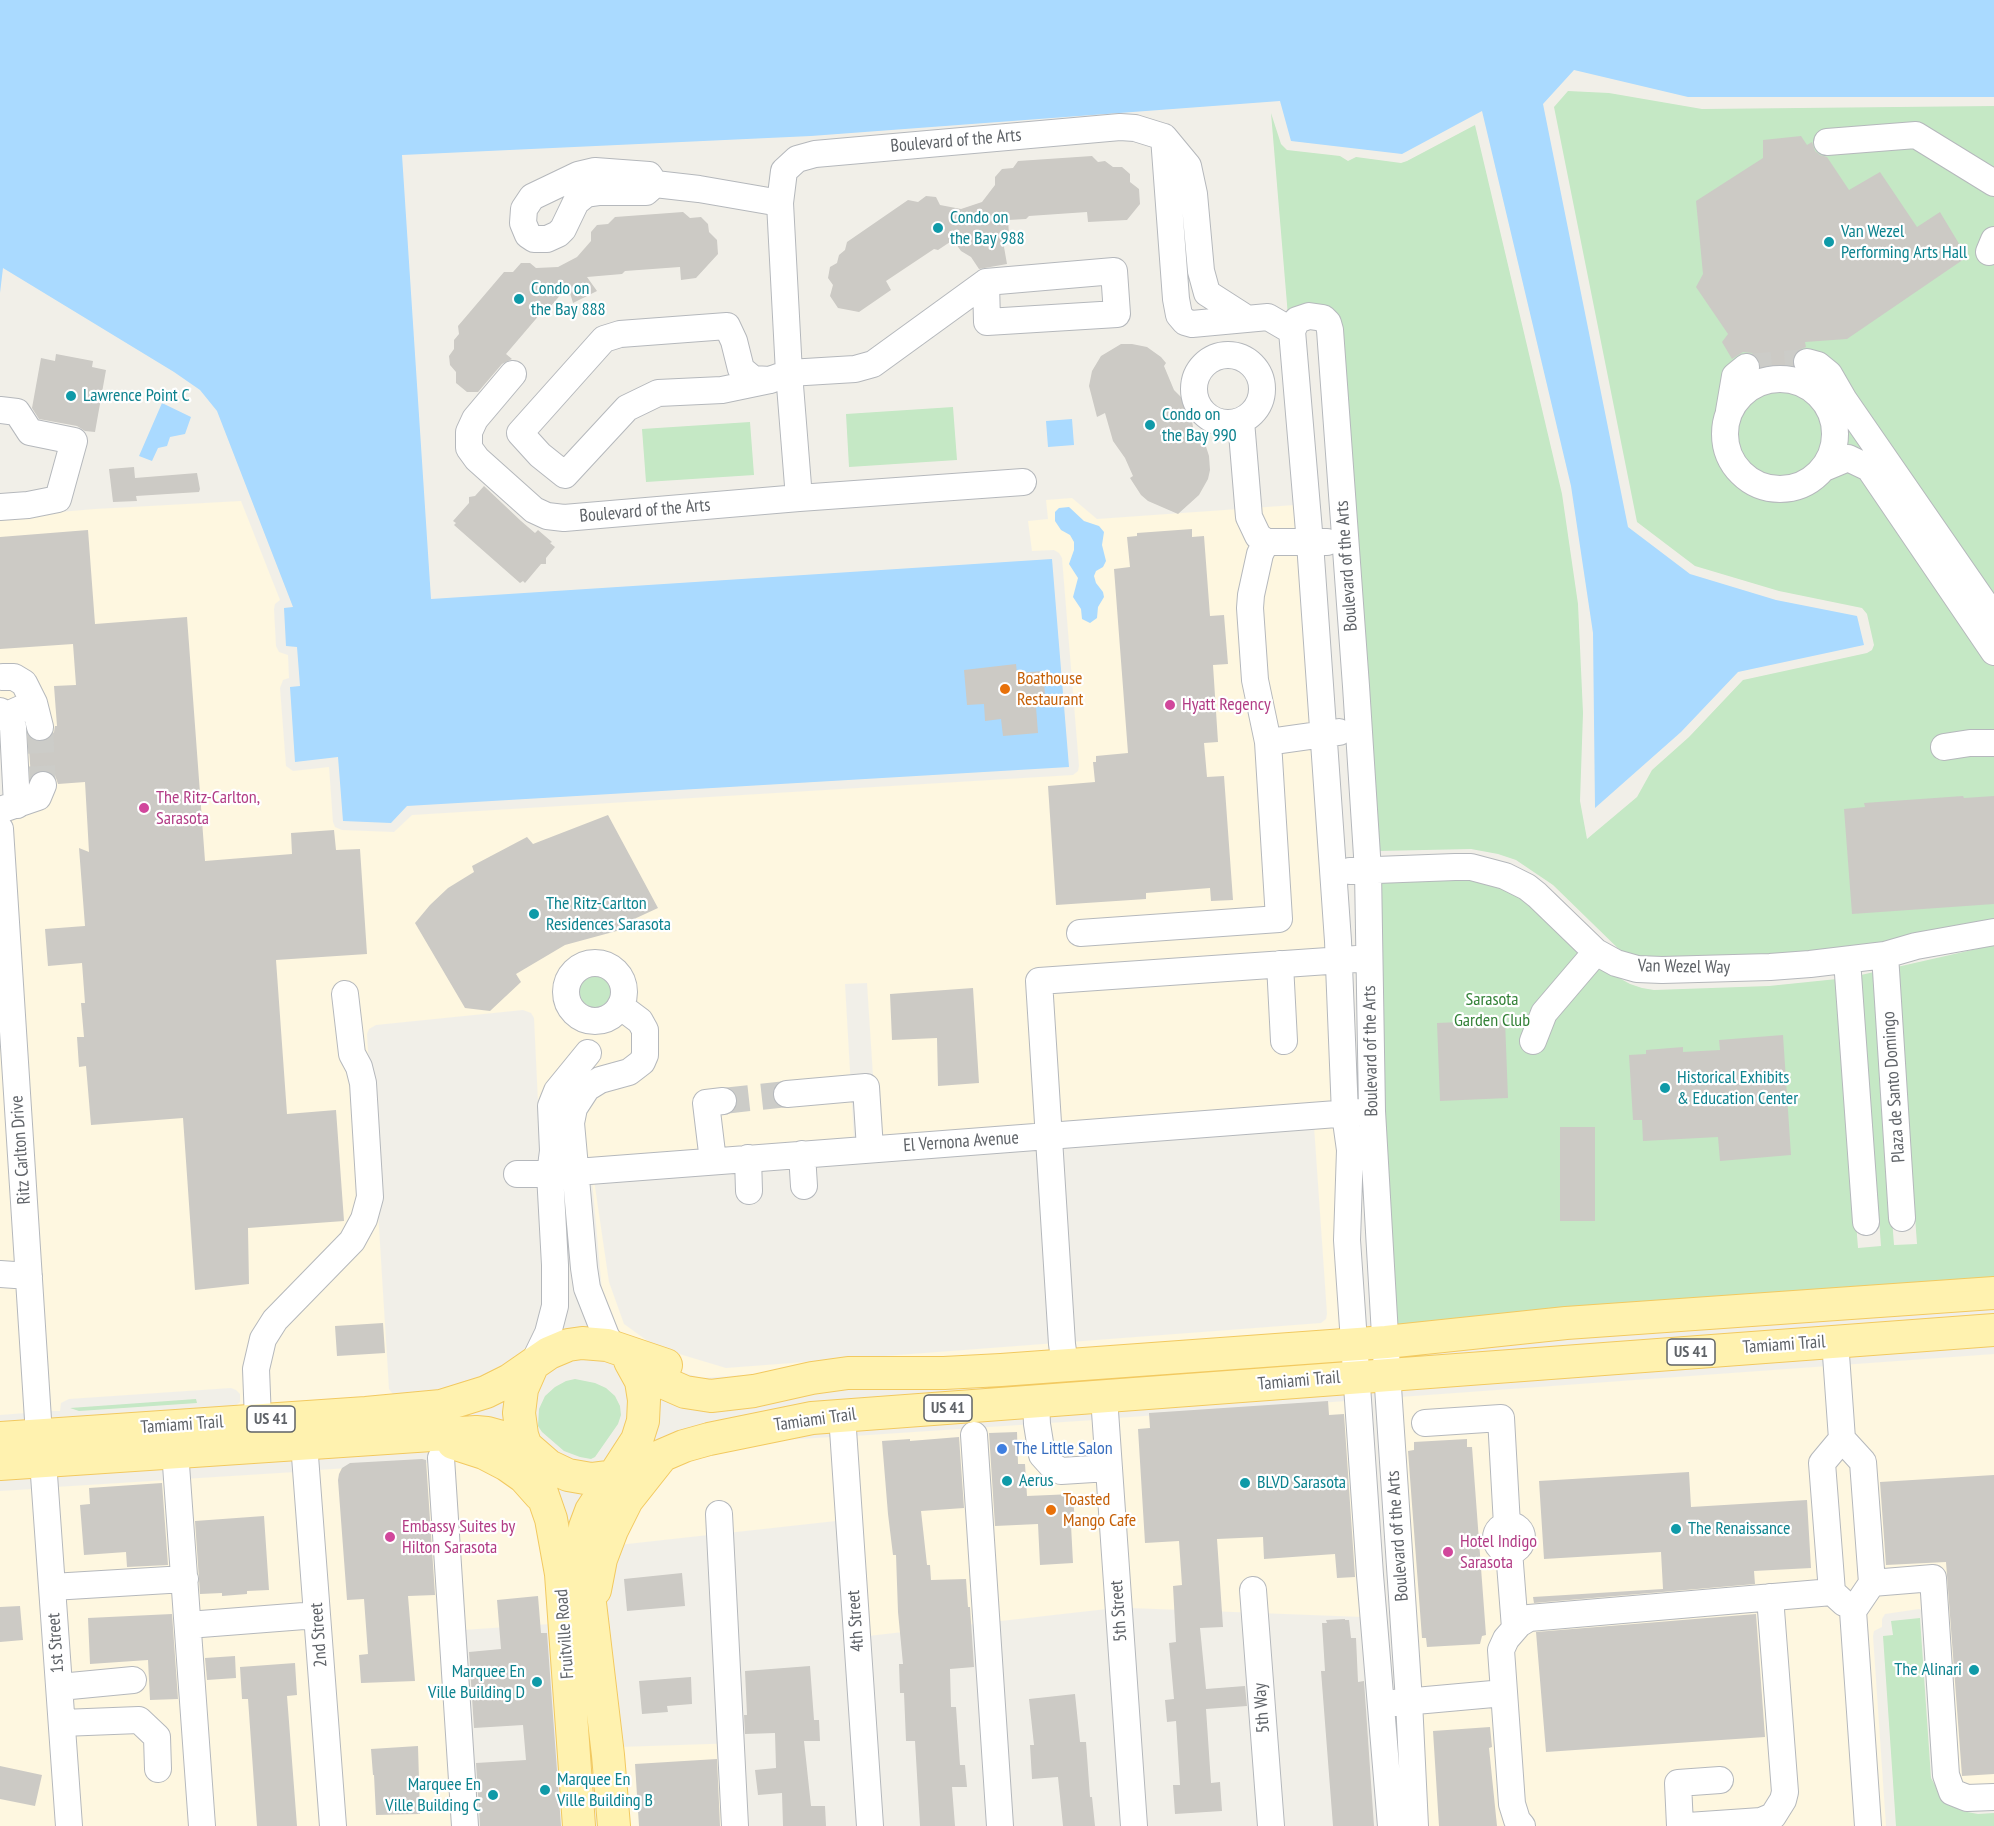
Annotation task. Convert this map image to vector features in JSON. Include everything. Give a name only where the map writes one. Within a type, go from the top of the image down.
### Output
[{"type":"main road","name":"Tamiami Trail","points":[[637,1371],[685,1392],[711,1396],[754,1391],[812,1378],[848,1373],[944,1373],[1065,1365],[1386,1342],[1566,1323],[1994,1293]]},
{"type":"main road","name":"Tamiami Trail","points":[[614,1476],[709,1439],[772,1425],[842,1415],[1994,1330]]},
{"type":"main road","name":"US 41","points":[[533,1364],[549,1353],[568,1345],[592,1342],[613,1347],[628,1358],[637,1371]]},
{"type":"main road","points":[[613,1347],[705,1377],[848,1373]]},
{"type":"main road","name":"Tamiami Trail","points":[[0,1464],[41,1448],[258,1420],[441,1406],[486,1392],[510,1380],[533,1364]]},
{"type":"main road","points":[[526,1446],[519,1413],[522,1389],[533,1364]]},
{"type":"main road","points":[[614,1476],[637,1440],[643,1420],[644,1400],[637,1371]]},
{"type":"main road","name":"Tamiami Trail","points":[[0,1438],[41,1448],[175,1451],[476,1432],[504,1437],[526,1446]]},
{"type":"main road","points":[[411,1436],[462,1445],[507,1465],[524,1478],[540,1494],[547,1505]]},
{"type":"main road","name":"US 41","points":[[526,1446],[549,1466],[568,1475],[591,1479],[614,1476]]},
{"type":"main road","name":"Fruitville Road","points":[[526,1446],[547,1505],[562,1581],[579,1826]]},
{"type":"main road","points":[[592,1630],[595,1592],[601,1559],[612,1530],[627,1500],[662,1456]]},
{"type":"main road","name":"Fruitville Road","points":[[614,1476],[594,1505],[583,1535],[583,1554],[608,1755],[614,1826]]},
{"type":"street","name":"Boulevard of the Arts","points":[[799,498],[780,376],[780,203],[784,171],[797,159],[816,154],[1120,127],[1135,128],[1164,136]]},
{"type":"street","points":[[1827,142],[1916,135],[1994,183]]},
{"type":"street","points":[[1164,136],[1188,166],[1194,194],[1202,272],[1207,293],[1246,318]]},
{"type":"street","points":[[1164,136],[1179,315],[1185,322],[1191,324],[1268,317],[1292,331]]},
{"type":"street","points":[[655,184],[649,175],[604,171],[586,172],[532,197],[524,209],[523,223],[528,235],[534,239],[547,240],[563,229],[576,202],[586,195],[600,192],[646,192],[655,184],[780,203]]},
{"type":"street","points":[[780,376],[722,390],[658,393],[627,408],[565,475],[540,455],[520,434],[604,339],[620,334],[727,326],[734,341],[741,369],[753,379],[780,376],[855,369],[873,364],[986,282],[1114,271],[1118,314],[987,322],[986,282]]},
{"type":"street","name":"Boulevard of the Arts","points":[[1391,1826],[1347,1240],[1350,1150],[1345,1114],[1339,960],[1311,543],[1292,331],[1297,320],[1317,316],[1328,323],[1330,330],[1359,728],[1368,871],[1372,1111],[1415,1826]]},
{"type":"street","points":[[1807,362],[1818,365],[1829,374],[1991,634]]},
{"type":"street","points":[[1746,367],[1735,376],[1725,439],[1730,457],[1741,473],[1756,484],[1774,489],[1793,488],[1810,481],[1824,468],[1832,454],[1835,437],[1834,421],[1827,406],[1817,393]]},
{"type":"street","name":"Boulevard of the Arts","points":[[513,374],[475,419],[470,432],[469,448],[477,459],[534,510],[547,516],[564,518],[1023,482]]},
{"type":"street","points":[[1727,420],[1741,396],[1764,381],[1783,379],[1801,383],[1817,393],[1844,399]]},
{"type":"street","points":[[0,410],[17,412],[30,432],[74,441],[58,499],[28,505],[0,507]]},
{"type":"street","points":[[1241,421],[1249,517],[1258,536],[1266,542],[1345,541]]},
{"type":"street","points":[[1824,468],[1848,459],[1869,468],[1991,634]]},
{"type":"street","points":[[1080,933],[1280,919],[1268,742],[1255,680],[1250,608],[1260,554],[1266,542]]},
{"type":"street","points":[[3,677],[14,677],[24,683],[37,715],[4,713]]},
{"type":"street","points":[[4,713],[13,727],[9,807],[38,797],[43,785]]},
{"type":"street","points":[[1268,742],[1359,728]]},
{"type":"street","points":[[1944,747],[1970,743],[1994,743]]},
{"type":"street","name":"Ritz Carlton Drive","points":[[0,829],[41,1448]]},
{"type":"street","name":"Van Wezel Way","points":[[1332,871],[1471,867],[1504,876],[1532,891],[1596,952],[1616,963],[1637,969],[1770,968],[1885,955],[1916,946],[1994,932]]},
{"type":"street","points":[[1533,1041],[1544,1013],[1596,952]]},
{"type":"street","name":"Plaza de Santo Domingo","points":[[1885,955],[1902,1218]]},
{"type":"street","points":[[1065,1365],[1039,981],[1369,959]]},
{"type":"street","name":"Plaza de Santo Domingo","points":[[1847,960],[1866,1222]]},
{"type":"street","points":[[595,962],[604,964],[613,968],[620,975],[624,994],[620,1006],[609,1018],[599,1021],[585,1019],[572,1010],[565,993],[567,983],[577,968],[595,962]]},
{"type":"street","points":[[1280,964],[1284,1041]]},
{"type":"street","points":[[258,1420],[256,1369],[263,1339],[276,1320],[352,1240],[364,1219],[370,1197],[363,1083],[359,1067],[352,1054],[345,994]]},
{"type":"street","points":[[613,1347],[606,1336],[587,1288],[573,1149],[573,1114],[582,1093],[592,1084],[629,1072],[636,1068],[645,1055],[645,1030],[640,1021],[620,1006]]},
{"type":"street","points":[[585,1019],[592,1084]]},
{"type":"street","points":[[533,1364],[548,1333],[555,1306],[550,1174],[553,1150],[552,1102],[557,1091],[588,1053]]},
{"type":"street","points":[[787,1094],[866,1087],[870,1149]]},
{"type":"street","points":[[713,1161],[706,1103],[723,1101]]},
{"type":"street","name":"El Vernona Avenue","points":[[517,1174],[550,1174],[1372,1111]]},
{"type":"street","points":[[802,1154],[804,1186]]},
{"type":"street","points":[[748,1158],[749,1191]]},
{"type":"street","points":[[0,1274],[29,1276]]},
{"type":"street","points":[[1835,1341],[1842,1439],[1863,1462],[1872,1583],[1853,1611],[1868,1826]]},
{"type":"street","name":"5th Street","points":[[1104,1397],[1134,1826]]},
{"type":"street","points":[[1036,1402],[1042,1455],[1051,1465],[1061,1471],[1109,1468]]},
{"type":"street","name":"4th Street","points":[[842,1415],[870,1826]]},
{"type":"street","points":[[1425,1423],[1501,1418],[1507,1525],[1500,1529],[1496,1537],[1498,1545],[1509,1551],[1515,1628]]},
{"type":"street","points":[[974,1435],[1000,1826]]},
{"type":"street","points":[[1842,1439],[1822,1464],[1832,1592],[1853,1611]]},
{"type":"street","name":"2nd Street","points":[[304,1443],[333,1826]]},
{"type":"street","name":"1st Street","points":[[41,1448],[69,1826]]},
{"type":"street","points":[[175,1451],[202,1826]]},
{"type":"street","points":[[441,1458],[465,1826]]},
{"type":"street","points":[[719,1514],[735,1826]]},
{"type":"street","points":[[1872,1583],[1933,1578],[1946,1775],[1952,1792],[1967,1798],[1994,1797]]},
{"type":"street","points":[[52,1587],[185,1579]]},
{"type":"street","name":"5th Way","points":[[1253,1590],[1271,1826]]},
{"type":"street","points":[[1522,1826],[1512,1804],[1501,1650],[1515,1628],[1529,1618],[1832,1592]]},
{"type":"street","points":[[1688,1826],[1761,1821],[1773,1816],[1783,1800],[1784,1784],[1770,1597]]},
{"type":"street","points":[[188,1625],[317,1615]]},
{"type":"street","points":[[60,1687],[133,1680]]},
{"type":"street","points":[[1381,1704],[1504,1693]]},
{"type":"street","points":[[62,1723],[140,1720],[157,1737],[158,1769]]},
{"type":"street","points":[[1680,1826],[1678,1783],[1720,1780]]},
{"type":"shaded area","points":[[1072,498],[1097,519],[1295,505],[1327,942],[1333,1104],[877,1138],[867,983],[845,984],[854,1140],[541,1165],[534,1018],[531,1013],[523,1010],[376,1025],[369,1029],[367,1034],[389,1389],[395,1397],[234,1407],[240,1402],[240,1394],[231,1388],[69,1399],[61,1403],[60,1411],[49,1411],[5,760],[4,748],[0,748],[0,517],[241,501],[280,600],[275,604],[274,609],[276,646],[279,652],[288,655],[289,678],[283,680],[280,688],[286,766],[293,771],[329,767],[335,827],[342,830],[394,832],[412,815],[1073,775],[1078,771],[1079,766],[1062,558],[1054,550],[1032,551],[1028,521],[1048,519],[1046,500]]},
{"type":"shaded area","points":[[0,1033],[26,1413],[0,1415]]},
{"type":"shaded area","points":[[1335,1125],[1338,1150],[1341,1335],[701,1378],[672,1369],[616,1331],[602,1291],[592,1180],[594,1180],[609,1282],[624,1324],[656,1347],[726,1368],[1321,1323],[1326,1319],[1327,1314],[1314,1126]]},
{"type":"shaded area","points":[[1994,1354],[1994,1804],[1953,1796],[1925,1611],[1919,1609],[1885,1614],[1882,1627],[1874,1631],[1873,1636],[1886,1826],[1427,1826],[1400,1397]]},
{"type":"shaded area","name":"BLVD Sarasota","points":[[1346,1401],[1362,1617],[1130,1608],[1117,1418]]},
{"type":"shaded area","points":[[1094,1420],[1107,1609],[868,1636],[854,1436]]},
{"type":"shaded area","points":[[831,1437],[836,1521],[609,1546],[624,1482],[738,1443]]},
{"type":"shaded area","points":[[517,1457],[541,1518],[551,1624],[463,1630],[466,1826],[345,1826],[318,1470]]},
{"type":"shaded area","points":[[295,1472],[321,1826],[80,1826],[56,1487]]},
{"type":"shaded area","points":[[33,1489],[57,1826],[0,1826],[0,1491]]},
{"type":"shaded area","points":[[740,1743],[744,1826],[626,1826],[619,1747]]},
{"type":"green space","points":[[1568,91],[1609,93],[1702,109],[1994,106],[1994,925],[1873,951],[1630,960],[1553,885],[1516,860],[1471,849],[1378,851],[1342,342],[1288,316],[1271,113],[1281,144],[1287,150],[1340,156],[1348,161],[1356,157],[1401,163],[1475,125],[1562,494],[1578,604],[1583,713],[1580,801],[1587,839],[1637,797],[1652,770],[1689,737],[1743,680],[1867,653],[1874,645],[1867,614],[1862,608],[1779,591],[1695,566],[1637,522],[1554,107]]},
{"type":"green space","points":[[953,407],[957,460],[849,467],[846,414]]},
{"type":"green space","points":[[750,422],[754,475],[646,482],[642,429]]},
{"type":"green space","name":"Sarasota Garden Club","points":[[1379,872],[1506,879],[1614,975],[1642,988],[1654,990],[1769,986],[1837,979],[1858,1248],[1881,1246],[1861,975],[1874,972],[1894,1245],[1917,1244],[1897,967],[1994,945],[1994,1289],[1398,1331],[1384,1110]]},
{"type":"green space","points":[[594,975],[606,980],[611,992],[606,1004],[594,1009],[582,1004],[577,992],[582,980]]},
{"type":"green space","points":[[575,1379],[606,1388],[615,1396],[620,1406],[621,1415],[618,1424],[595,1457],[591,1459],[564,1451],[538,1426],[539,1409],[545,1396],[555,1387]]},
{"type":"green space","points":[[196,1399],[197,1403],[79,1411],[70,1408]]},
{"type":"green space","points":[[1920,1618],[1931,1778],[1945,1802],[1962,1811],[1978,1814],[1994,1813],[1994,1826],[1896,1826],[1883,1636],[1893,1635],[1891,1621]]},
{"type":"water","points":[[0,0],[1994,0],[1994,97],[1688,97],[1574,70],[1543,104],[1628,527],[1690,574],[1776,600],[1857,616],[1864,645],[1738,672],[1681,732],[1595,808],[1593,633],[1571,486],[1482,111],[1402,154],[1291,141],[1280,101],[811,136],[402,155],[431,599],[1052,559],[1069,767],[407,806],[391,823],[343,821],[338,757],[295,762],[290,687],[300,686],[297,647],[286,646],[284,608],[293,607],[217,411],[200,390],[174,372],[3,268],[0,293]]},
{"type":"water","points":[[162,403],[191,417],[185,434],[170,437],[167,446],[158,448],[152,461],[139,456]]},
{"type":"water","points":[[1072,419],[1074,445],[1048,447],[1046,421]]},
{"type":"water","points":[[1069,507],[1084,521],[1099,526],[1104,532],[1102,545],[1106,561],[1094,576],[1104,597],[1098,607],[1097,618],[1090,623],[1082,619],[1081,609],[1073,597],[1078,578],[1069,564],[1074,542],[1055,521],[1055,512],[1059,508]]},
{"type":"building","name":"Van Wezel Performing Arts Hall","points":[[1801,136],[1807,145],[1812,142],[1815,151],[1827,157],[1849,190],[1880,172],[1917,227],[1940,212],[1967,257],[1847,339],[1805,342],[1806,347],[1797,351],[1792,359],[1793,366],[1799,374],[1757,376],[1761,364],[1752,353],[1743,352],[1732,359],[1722,342],[1728,334],[1696,287],[1703,274],[1696,201],[1763,158],[1763,140]]},
{"type":"building","name":"Condo on the Bay 988","points":[[1092,156],[1098,162],[1105,161],[1113,167],[1122,167],[1130,174],[1130,182],[1139,189],[1140,204],[1127,220],[1088,222],[1087,212],[1029,216],[1026,219],[1008,220],[1009,234],[1004,247],[1007,264],[979,269],[971,257],[961,251],[953,240],[938,250],[934,249],[886,281],[891,290],[859,312],[838,308],[830,296],[833,285],[828,278],[830,267],[837,263],[847,242],[908,200],[918,202],[926,196],[936,197],[940,205],[961,209],[982,202],[995,185],[995,177],[1002,169],[1013,168],[1018,161]]},
{"type":"building","name":"Condo on the Bay 888","points":[[683,212],[690,218],[701,217],[708,224],[709,232],[717,240],[718,254],[696,278],[681,280],[680,267],[625,271],[622,274],[587,277],[597,291],[573,303],[568,286],[506,354],[512,359],[502,364],[478,392],[467,392],[456,383],[456,372],[450,365],[449,356],[454,349],[454,340],[459,334],[458,326],[504,272],[513,272],[521,263],[530,263],[536,268],[558,267],[577,257],[591,241],[591,232],[597,225],[608,224],[615,217]]},
{"type":"building","name":"Condo on the Bay 990","points":[[1121,344],[1147,347],[1161,357],[1166,363],[1164,366],[1174,390],[1185,401],[1190,411],[1195,437],[1202,434],[1209,456],[1208,479],[1199,495],[1178,514],[1148,501],[1141,495],[1130,478],[1133,476],[1125,458],[1113,441],[1105,413],[1097,417],[1089,386],[1092,371],[1101,356]]},
{"type":"building","name":"Lawrence Point C","points":[[56,354],[93,361],[92,367],[106,370],[95,432],[39,419],[32,408],[41,358],[55,361]]},
{"type":"building","points":[[134,467],[135,478],[197,473],[199,492],[136,496],[137,501],[113,502],[109,469]]},
{"type":"building","points":[[484,486],[521,521],[535,533],[538,530],[555,547],[546,558],[546,564],[541,564],[525,583],[523,581],[520,583],[454,525],[456,523],[453,521],[469,503],[469,497],[475,496]]},
{"type":"building","name":"Hyatt Regency","points":[[1192,529],[1192,537],[1204,536],[1210,616],[1224,615],[1228,664],[1213,665],[1218,742],[1204,743],[1207,777],[1224,776],[1233,900],[1211,901],[1210,888],[1146,893],[1146,899],[1056,905],[1048,786],[1095,782],[1093,762],[1096,762],[1096,756],[1128,753],[1114,569],[1130,567],[1127,537],[1137,536],[1137,533]]},
{"type":"building","name":"The Ritz-Carlton, Sarasota","points":[[88,530],[95,624],[187,617],[205,861],[292,854],[291,833],[334,830],[336,850],[360,849],[367,954],[276,960],[287,1114],[336,1110],[344,1221],[248,1228],[249,1284],[195,1290],[183,1118],[91,1125],[86,1066],[79,1067],[77,1037],[84,1037],[81,1003],[85,1003],[82,963],[48,966],[45,929],[85,926],[79,848],[89,852],[85,782],[58,784],[55,775],[42,770],[31,777],[28,736],[35,741],[43,742],[50,738],[57,726],[54,686],[76,685],[73,644],[0,649],[0,537]]},
{"type":"building","name":"Boathouse Restaurant","points":[[1016,664],[1017,673],[1043,671],[1046,706],[1036,707],[1038,733],[1003,736],[1001,719],[985,721],[984,704],[967,705],[964,670]]},
{"type":"building","points":[[1963,796],[1964,798],[1994,796],[1994,904],[1852,914],[1844,809],[1865,807],[1864,803]]},
{"type":"building","name":"The Ritz-Carlton Residences Sarasota","points":[[608,815],[658,908],[632,920],[635,926],[565,945],[516,974],[521,982],[490,1011],[465,1008],[415,923],[448,888],[474,872],[472,866],[527,837],[533,844]]},
{"type":"building","points":[[973,988],[979,1083],[938,1086],[937,1038],[892,1040],[890,994]]},
{"type":"building","points":[[1505,1020],[1508,1098],[1440,1101],[1437,1023]]},
{"type":"building","points":[[1783,1035],[1791,1155],[1720,1161],[1718,1137],[1643,1141],[1642,1120],[1633,1120],[1629,1055],[1646,1054],[1646,1050],[1683,1047],[1683,1052],[1720,1050],[1719,1040]]},
{"type":"building","points":[[1560,1127],[1595,1127],[1595,1221],[1560,1221]]},
{"type":"building","points":[[383,1323],[385,1353],[337,1356],[335,1326]]},
{"type":"building","name":"BLVD Sarasota","points":[[1328,1401],[1329,1415],[1344,1414],[1355,1577],[1337,1578],[1335,1554],[1264,1559],[1263,1537],[1217,1539],[1223,1627],[1200,1628],[1206,1689],[1245,1686],[1247,1706],[1206,1709],[1211,1783],[1220,1782],[1222,1811],[1175,1814],[1173,1785],[1180,1785],[1176,1721],[1167,1722],[1165,1700],[1174,1699],[1169,1643],[1176,1642],[1173,1586],[1182,1585],[1179,1541],[1145,1543],[1138,1429],[1150,1428],[1149,1413]]},
{"type":"building","points":[[1017,1432],[1018,1464],[1025,1464],[1027,1496],[1073,1494],[1075,1525],[1071,1525],[1073,1563],[1040,1565],[1038,1524],[995,1526],[989,1433]]},
{"type":"building","points":[[959,1437],[964,1508],[921,1511],[927,1565],[930,1565],[931,1580],[966,1579],[974,1667],[950,1669],[951,1707],[956,1707],[960,1765],[965,1765],[967,1787],[952,1787],[955,1826],[920,1826],[915,1741],[906,1741],[904,1693],[900,1693],[899,1664],[903,1664],[896,1555],[893,1555],[882,1441]]},
{"type":"building","name":"Hotel Indigo Sarasota","points":[[1467,1439],[1467,1447],[1472,1447],[1486,1635],[1482,1636],[1480,1644],[1427,1647],[1426,1638],[1422,1638],[1408,1451],[1414,1450],[1414,1442]]},
{"type":"building","name":"Embassy Suites by Hilton Sarasota","points":[[426,1460],[435,1595],[408,1596],[415,1681],[361,1683],[359,1655],[368,1654],[364,1599],[347,1600],[339,1474],[342,1468],[350,1463]]},
{"type":"building","name":"The Renaissance","points":[[1689,1472],[1691,1507],[1807,1500],[1811,1568],[1754,1571],[1755,1584],[1534,1603],[1533,1597],[1663,1589],[1661,1552],[1544,1559],[1539,1481]]},
{"type":"building","name":"The Alinari","points":[[1994,1475],[1994,1774],[1962,1776],[1946,1562],[1886,1565],[1880,1482]]},
{"type":"building","points":[[162,1483],[168,1565],[127,1567],[126,1552],[84,1555],[80,1505],[90,1504],[89,1488]]},
{"type":"building","points":[[264,1516],[269,1590],[222,1596],[222,1593],[200,1594],[195,1521]]},
{"type":"building","points":[[682,1573],[685,1606],[627,1611],[624,1579]]},
{"type":"building","points":[[538,1596],[541,1633],[547,1633],[561,1826],[480,1826],[476,1763],[526,1760],[523,1725],[474,1728],[469,1652],[501,1649],[497,1600]]},
{"type":"building","points":[[20,1606],[23,1640],[0,1642],[0,1607]]},
{"type":"building","points":[[172,1614],[178,1699],[150,1700],[148,1660],[90,1664],[88,1618]]},
{"type":"building","points":[[1756,1614],[1765,1737],[1546,1752],[1536,1632]]},
{"type":"building","points":[[1326,1620],[1349,1620],[1351,1638],[1356,1638],[1358,1682],[1364,1681],[1374,1826],[1333,1826],[1321,1671],[1325,1671],[1322,1623],[1327,1623]]},
{"type":"building","points":[[235,1656],[236,1678],[207,1680],[205,1658]]},
{"type":"building","points":[[295,1663],[297,1695],[287,1696],[297,1826],[257,1826],[248,1699],[242,1699],[240,1667]]},
{"type":"building","points":[[810,1666],[814,1720],[819,1720],[820,1741],[804,1741],[811,1806],[825,1806],[826,1826],[783,1826],[782,1793],[758,1795],[755,1770],[776,1768],[775,1733],[745,1734],[744,1715],[747,1715],[745,1671]]},
{"type":"building","points":[[691,1677],[692,1704],[667,1706],[668,1712],[642,1714],[639,1681]]},
{"type":"building","points":[[1075,1694],[1080,1742],[1086,1742],[1090,1797],[1092,1797],[1095,1826],[1063,1826],[1058,1777],[1032,1779],[1030,1745],[1034,1745],[1029,1699]]},
{"type":"building","points":[[1490,1727],[1492,1747],[1489,1748],[1497,1826],[1439,1826],[1433,1731]]},
{"type":"building","points":[[418,1746],[420,1814],[376,1815],[371,1749]]},
{"type":"building","points":[[717,1759],[720,1826],[639,1826],[635,1764]]},
{"type":"building","points":[[0,1766],[42,1775],[35,1806],[0,1799]]},
{"type":"tunnel","points":[[1746,367],[1807,362]]},
{"type":"tunnel","points":[[40,727],[43,785]]},
{"type":"tunnel","points":[[723,1101],[787,1094]]},
{"type":"place","name":"Condo on the Bay 988","points":[[938,228]]},
{"type":"place","name":"Van Wezel Performing Arts Hall","points":[[1829,242]]},
{"type":"place","name":"Condo on the Bay 888","points":[[519,299]]},
{"type":"place","name":"Lawrence Point C","points":[[71,396]]},
{"type":"place","name":"Condo on the Bay 990","points":[[1150,425]]},
{"type":"place","name":"Boathouse Restaurant","points":[[1005,689]]},
{"type":"place","name":"Hyatt Regency","points":[[1170,705]]},
{"type":"place","name":"The Ritz-Carlton, Sarasota","points":[[144,808]]},
{"type":"place","name":"The Ritz-Carlton Residences Sarasota","points":[[534,914]]},
{"type":"place","name":"Historical Exhibits & Education Center","points":[[1665,1088]]},
{"type":"place","name":"The Little Salon","points":[[1002,1449]]},
{"type":"place","name":"Aerus","points":[[1007,1481]]},
{"type":"place","name":"BLVD Sarasota","points":[[1245,1483]]},
{"type":"place","name":"Toasted Mango Cafe","points":[[1051,1510]]},
{"type":"place","name":"The Renaissance","points":[[1676,1529]]},
{"type":"place","name":"Embassy Suites by Hilton Sarasota","points":[[390,1537]]},
{"type":"place","name":"Hotel Indigo Sarasota","points":[[1448,1552]]},
{"type":"place","name":"The Alinari","points":[[1974,1670]]},
{"type":"place","name":"Marquee En Ville Building D","points":[[537,1682]]},
{"type":"place","name":"Marquee En Ville Building B","points":[[545,1790]]},
{"type":"place","name":"Marquee En Ville Building C","points":[[493,1795]]}]
